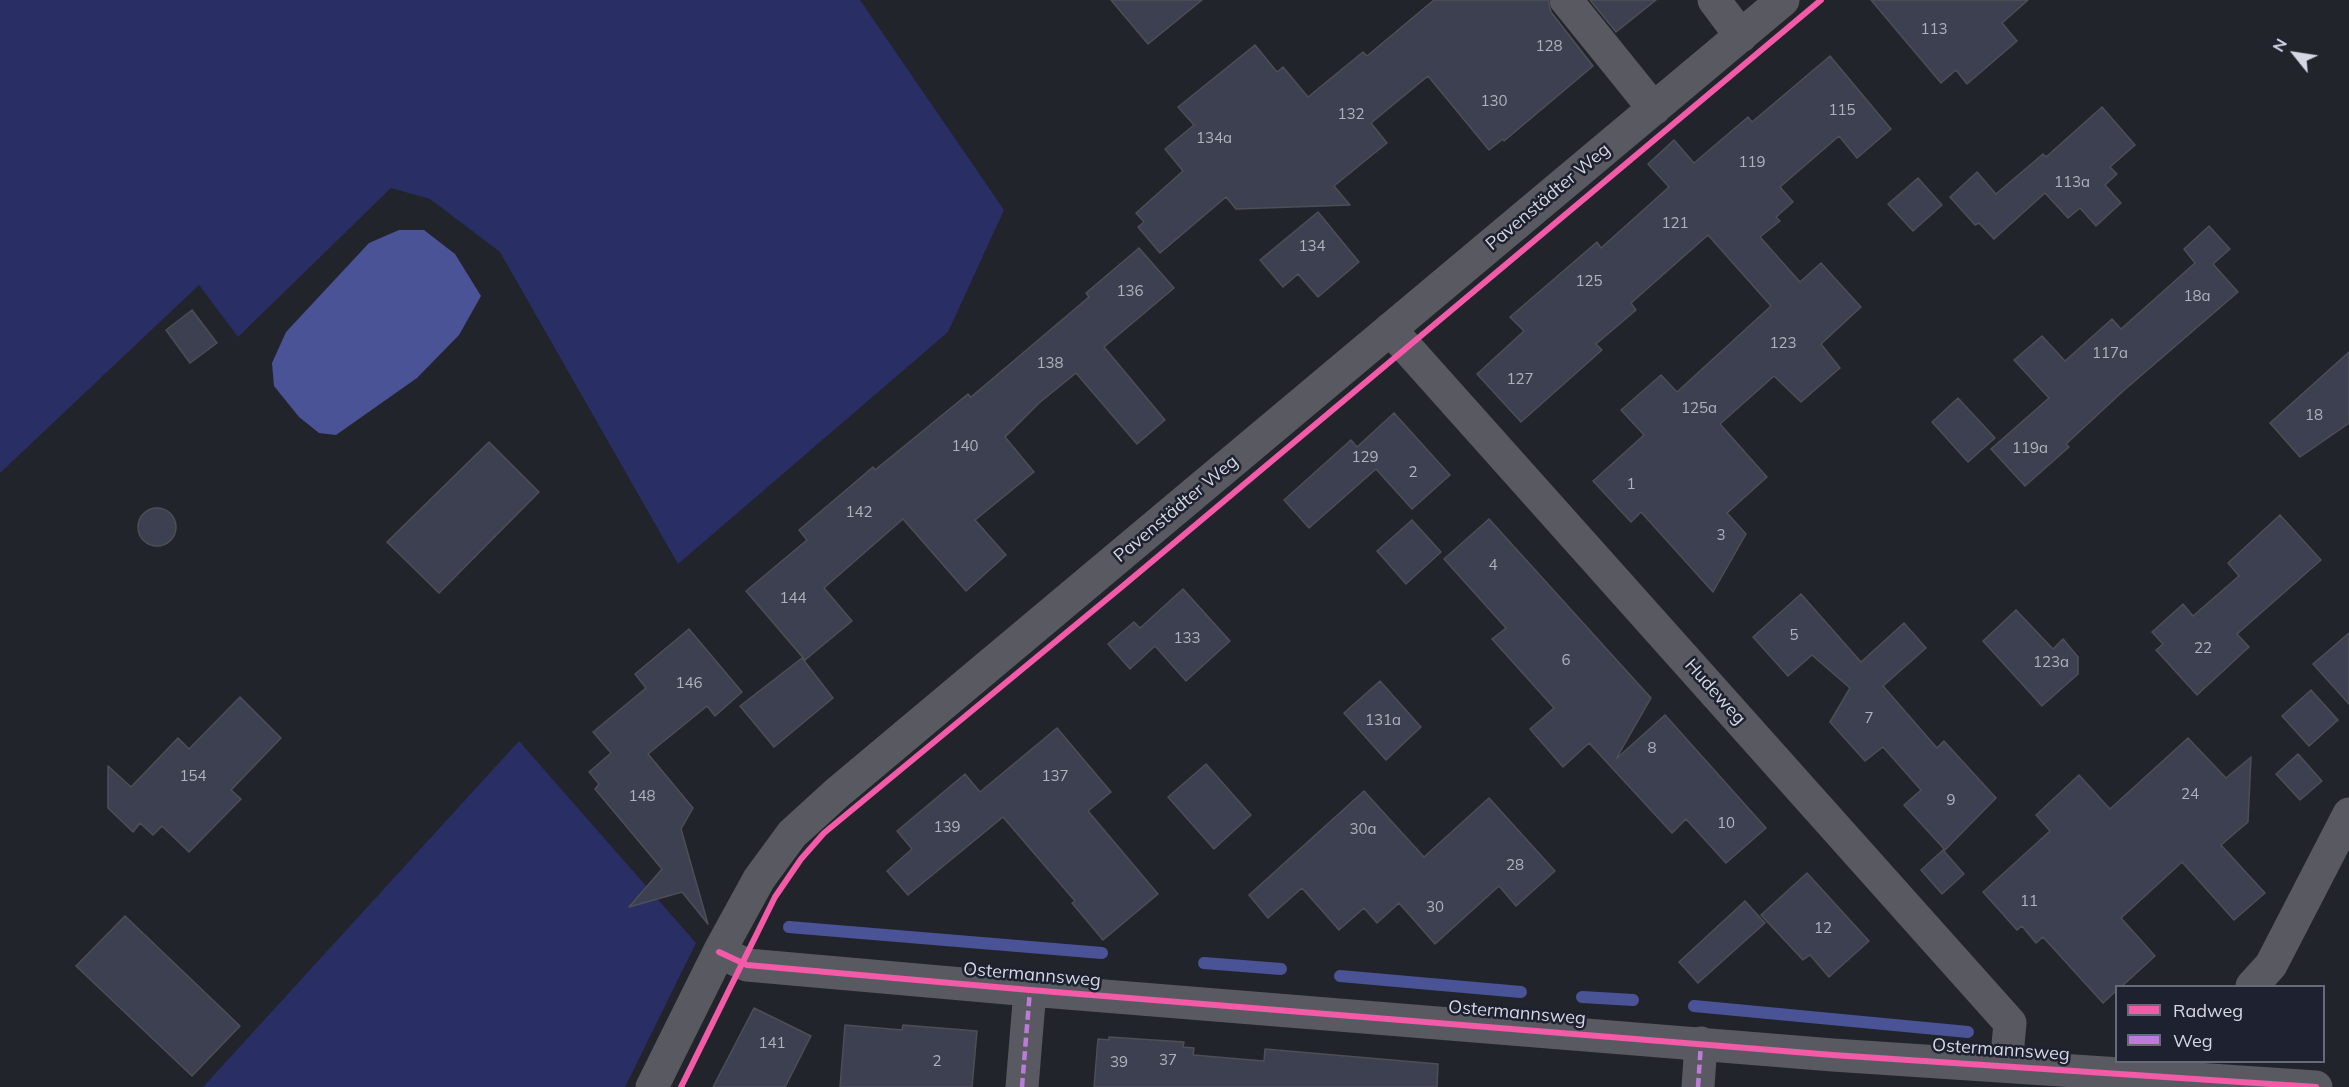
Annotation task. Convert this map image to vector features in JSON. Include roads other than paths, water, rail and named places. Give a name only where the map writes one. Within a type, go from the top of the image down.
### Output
[{"type":"street","points":[[1566,0],[1654,109]]},
{"type":"street","points":[[1714,0],[1741,36]]},
{"type":"street","name":"Pavenstädter Weg","points":[[652,1087],[719,952],[759,879],[792,834],[837,793],[1783,0]]},
{"type":"street","name":"Hudeweg","points":[[1390,329],[2010,1023],[2006,1066]]},
{"type":"street","points":[[2254,985],[2271,965],[2349,814]]},
{"type":"street","name":"Ostermannsweg","points":[[719,952],[747,965],[1030,990],[2006,1066],[2200,1070],[2316,1087]]},
{"type":"street","points":[[1022,1087],[1030,990]]},
{"type":"street","points":[[1698,1087],[1701,1043]]},
{"type":"water","points":[[399,230],[424,230],[455,254],[481,296],[459,335],[417,378],[336,435],[319,433],[299,417],[274,386],[272,363],[286,332],[369,243]]},
{"type":"waterway","points":[[789,927],[1102,953]]},
{"type":"waterway","points":[[1204,963],[1281,969]]},
{"type":"waterway","points":[[1340,976],[1521,992]]},
{"type":"waterway","points":[[1582,997],[1633,1000]]},
{"type":"waterway","points":[[1694,1006],[1968,1032]]}]
